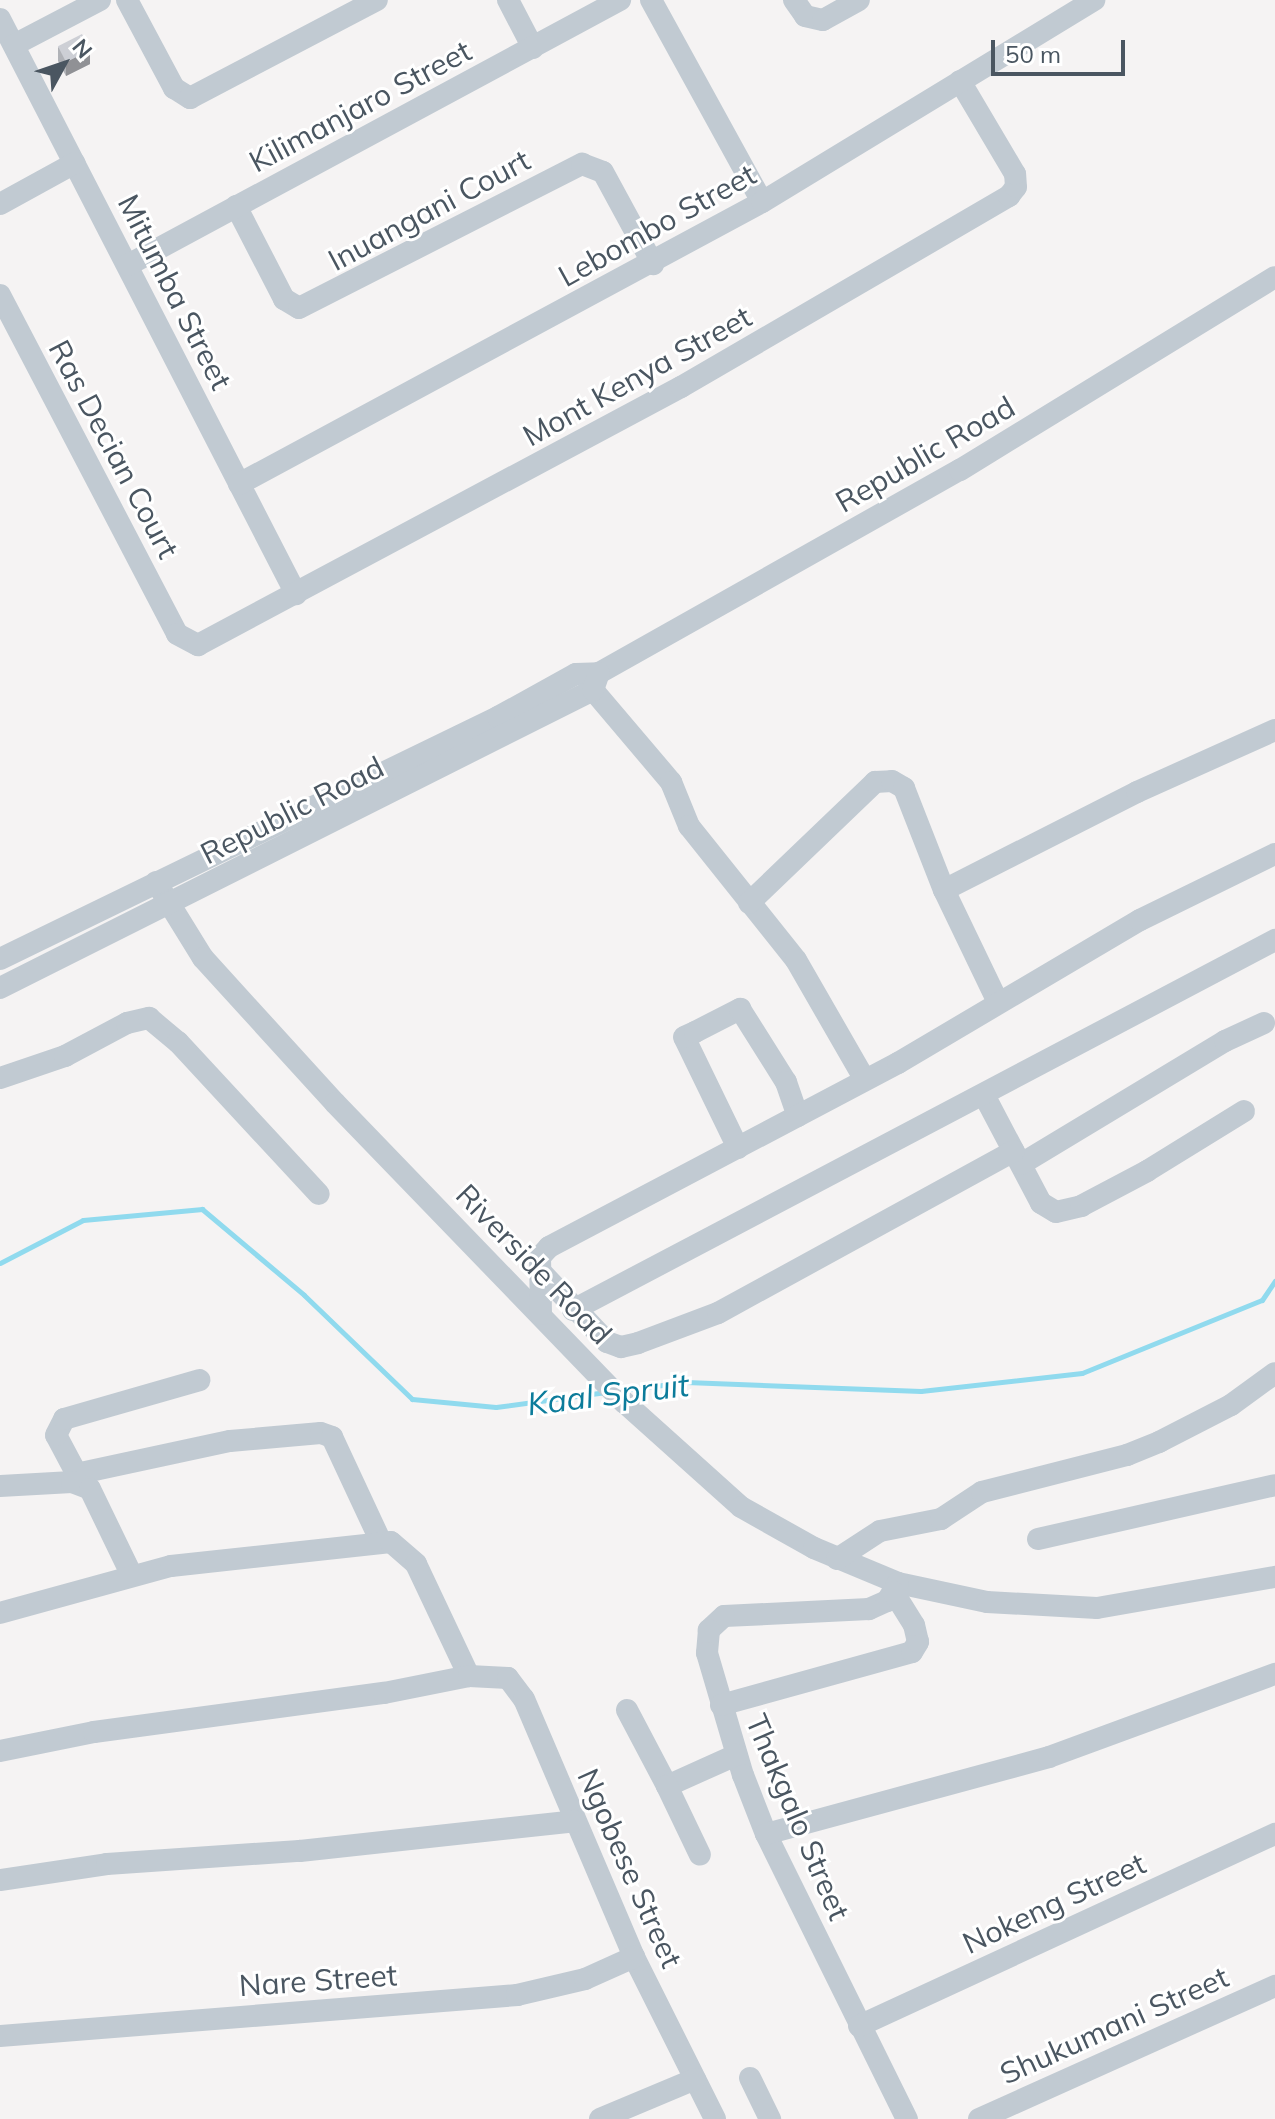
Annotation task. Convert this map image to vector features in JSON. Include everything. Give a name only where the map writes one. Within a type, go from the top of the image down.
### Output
[{"type":"street","points":[[14,45],[100,0]]},
{"type":"street","points":[[127,0],[174,88],[190,98],[377,0]]},
{"type":"street","points":[[508,0],[533,48]]},
{"type":"street","name":"Kilimanjaro Street","points":[[128,265],[620,0]]},
{"type":"street","points":[[651,0],[762,202]]},
{"type":"street","points":[[794,0],[805,16],[823,20],[859,0]]},
{"type":"street","name":"Lebombo Street","points":[[239,484],[653,264],[762,202],[1094,0]]},
{"type":"street","name":"Mitumba Street","points":[[0,19],[296,594]]},
{"type":"street","name":"Mont Kenya Street","points":[[175,630],[185,642],[198,645],[788,328],[1009,196],[1016,187],[1015,174],[960,81]]},
{"type":"street","points":[[0,204],[75,163]]},
{"type":"street","name":"Inuangani Court","points":[[236,206],[284,299],[299,308],[582,164],[603,172],[653,264]]},
{"type":"street","name":"Republic Road","points":[[0,988],[170,906],[596,682],[960,470],[1275,277]]},
{"type":"street","name":"Ras Decian Court","points":[[0,295],[175,630]]},
{"type":"street","name":"Republic Road","points":[[0,959],[576,674],[596,682]]},
{"type":"street","points":[[596,682],[671,782],[689,826],[811,982],[865,1080]]},
{"type":"street","points":[[944,890],[1137,792],[1275,730]]},
{"type":"street","points":[[749,903],[875,782],[892,781],[904,788],[944,890],[997,1000]]},
{"type":"street","points":[[541,1314],[540,1257],[549,1247],[865,1080],[997,1000],[1140,920],[1275,854]]},
{"type":"street","name":"Riverside Road","points":[[156,882],[229,988],[624,1402],[741,1507],[896,1587],[987,1602],[1097,1608],[1275,1577]]},
{"type":"street","points":[[573,1310],[1275,940]]},
{"type":"street","points":[[738,1148],[684,1037],[740,1009],[781,1073],[798,1116]]},
{"type":"street","points":[[0,1078],[65,1056],[127,1023],[149,1018],[178,1042],[319,1194]]},
{"type":"street","points":[[541,1272],[573,1310],[607,1342],[621,1347],[657,1338],[718,1313],[1017,1158],[1225,1041],[1264,1023]]},
{"type":"street","points":[[984,1095],[1048,1210],[1066,1211],[1170,1158],[1244,1111]]},
{"type":"street","points":[[837,1559],[880,1531],[941,1519],[982,1492],[1148,1446],[1231,1405],[1275,1373]]},
{"type":"street","points":[[131,1574],[103,1506],[79,1479],[56,1435],[64,1419],[200,1380]]},
{"type":"street","points":[[0,1486],[79,1479],[230,1441],[321,1433],[332,1437],[381,1542]]},
{"type":"street","points":[[1038,1539],[1275,1485]]},
{"type":"street","points":[[0,1613],[131,1574],[213,1559],[381,1542],[398,1545],[416,1564],[469,1676]]},
{"type":"street","points":[[721,1705],[912,1652],[918,1642],[914,1625],[896,1587]]},
{"type":"street","name":"Thakgalo Street","points":[[896,1587],[869,1609],[724,1616],[709,1630],[708,1641],[721,1705],[736,1755],[766,1834],[907,2119]]},
{"type":"street","points":[[766,1834],[1049,1757],[1275,1674]]},
{"type":"street","name":"Ngobese Street","points":[[0,1751],[94,1732],[384,1693],[469,1676],[498,1675],[520,1690],[634,1957],[715,2119]]},
{"type":"street","points":[[627,1710],[700,1855]]},
{"type":"street","points":[[667,1786],[736,1755]]},
{"type":"street","points":[[0,1880],[107,1864],[315,1850],[574,1821]]},
{"type":"street","name":"Nokeng Street","points":[[859,2026],[1275,1834]]},
{"type":"street","name":"Nare Street","points":[[0,2036],[517,1995],[585,1979],[634,1957]]},
{"type":"street","name":"Shukumani Street","points":[[979,2119],[1275,1986]]},
{"type":"street","points":[[750,2078],[770,2119]]},
{"type":"street","points":[[600,2119],[695,2079]]},
{"type":"building","points":[[82,34],[90,50],[66,62],[58,46]]},
{"type":"waterway","name":"Kaal Spruit","points":[[0,1263],[83,1220],[202,1209],[304,1295],[412,1399],[496,1407],[606,1392]]},
{"type":"waterway","name":"Kaal Spruit","points":[[623,1390],[686,1382],[921,1391],[1082,1373],[1262,1300],[1275,1281]]}]
